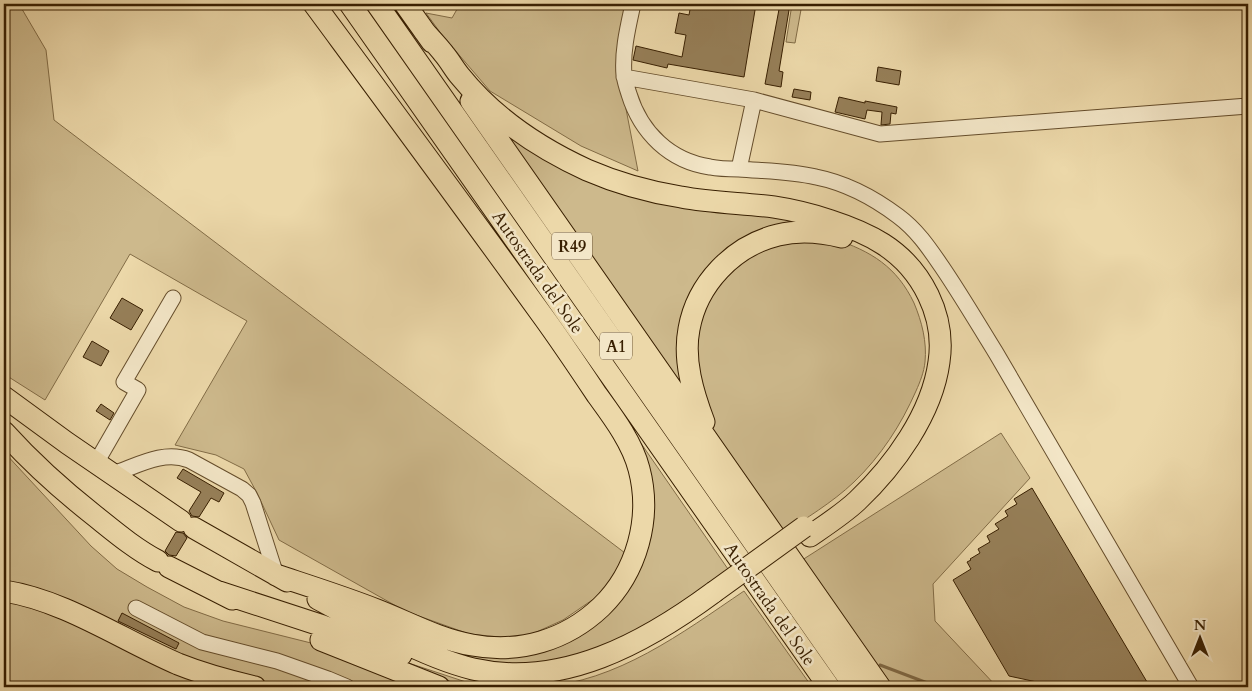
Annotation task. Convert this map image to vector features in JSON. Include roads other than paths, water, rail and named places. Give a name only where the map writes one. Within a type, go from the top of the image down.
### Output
[{"type":"highway","points":[[276,575],[354,601],[431,633],[472,646],[524,647],[566,633],[595,613],[604,604],[622,581],[635,555],[642,527],[644,497],[639,466],[615,420],[556,334],[314,4]]},
{"type":"highway","points":[[343,4],[383,51]]},
{"type":"highway","name":"Autostrada del Sole","points":[[350,4],[829,687]]},
{"type":"highway","name":"Autostrada del Sole","points":[[377,4],[855,687]]},
{"type":"highway","name":"R49","points":[[405,4],[880,687]]},
{"type":"highway","points":[[424,31],[444,53],[460,76],[478,95],[518,131],[558,156],[636,188],[703,201],[783,209],[844,226],[884,244],[912,270],[930,298],[938,324],[940,354],[931,393],[919,420],[904,446],[889,466],[839,516],[807,532]]},
{"type":"highway","points":[[4,397],[67,443],[188,525],[347,615],[423,652],[474,669],[533,672],[558,669],[615,652],[666,626],[718,595],[807,532],[860,484],[887,452],[918,398],[925,381],[930,349],[925,316],[918,300],[908,284],[883,258],[860,244],[830,234],[813,232],[780,234],[751,245],[725,264],[714,275],[697,302],[692,316],[689,330],[688,356],[698,408],[710,437],[723,461]]},
{"type":"highway","points":[[4,432],[66,493],[118,534],[164,564],[265,617],[439,687]]},
{"type":"highway","points":[[4,592],[25,596],[61,608],[177,664],[224,680],[255,687]]},
{"type":"highway","points":[[220,592],[323,626],[446,672],[476,680],[506,684],[552,682],[573,678],[618,663],[664,639],[685,625],[718,595]]},
{"type":"street","points":[[633,4],[625,41],[624,77],[636,114],[646,130],[669,152],[697,165],[713,168],[800,174],[817,177],[852,188],[901,218],[924,241],[952,281],[1032,413],[1191,687]]},
{"type":"street","points":[[624,77],[754,100],[880,134],[1248,106]]},
{"type":"street","points":[[739,169],[754,100]]},
{"type":"street","points":[[105,469],[138,390],[124,382],[172,298]]},
{"type":"street","points":[[105,469],[160,457],[181,457],[242,489],[249,495],[253,503],[276,575]]},
{"type":"street","points":[[136,608],[202,642],[277,661],[347,687]]},
{"type":"waterway","points":[[880,665],[938,687]]}]
